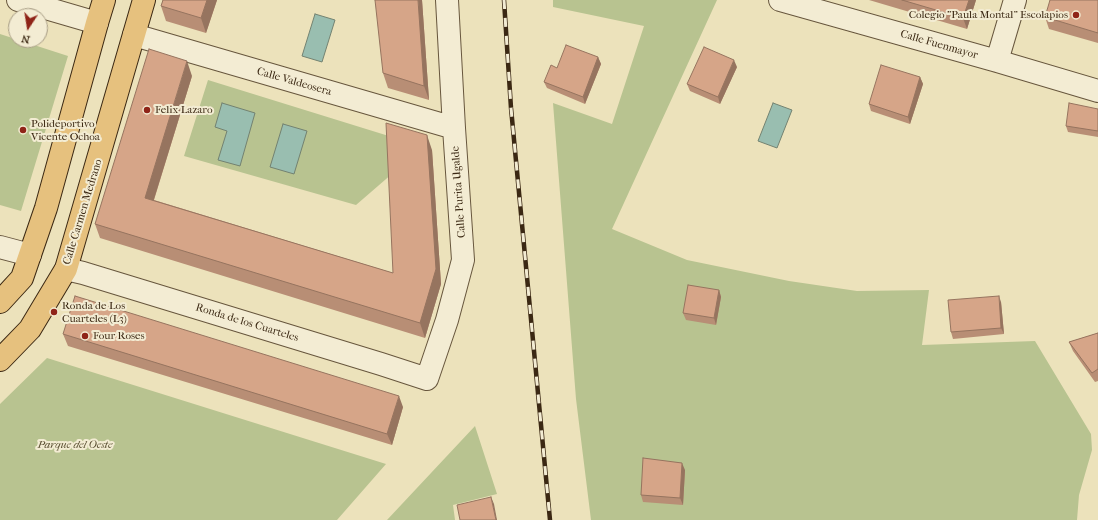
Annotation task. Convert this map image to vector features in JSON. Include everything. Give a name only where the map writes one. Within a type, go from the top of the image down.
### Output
[{"type":"main road","points":[[0,302],[22,278],[30,255],[46,208],[96,24],[104,0]]},
{"type":"main road","name":"Calle Carmen Medrano","points":[[0,360],[30,329],[66,269],[144,0]]},
{"type":"street","points":[[18,0],[96,24]]},
{"type":"street","name":"Calle Purita Ugalde","points":[[427,379],[447,320],[463,260],[447,0]]},
{"type":"street","name":"Calle Fuenmayor","points":[[780,0],[1098,91]]},
{"type":"street","points":[[997,61],[1015,0]]},
{"type":"street","name":"Calle Valdeosera","points":[[134,35],[454,128]]},
{"type":"street","points":[[0,247],[30,255]]},
{"type":"street","name":"Ronda de los Cuarteles","points":[[66,269],[427,379]]},
{"type":"green space","points":[[553,0],[717,0],[612,229],[687,260],[789,281],[857,291],[929,290],[922,345],[1035,341],[1091,434],[1092,450],[1079,495],[1077,520],[591,520],[576,399],[553,103],[612,124],[644,26],[553,7]]},
{"type":"green space","name":"Polideportivo Vicente Ochoa","points":[[0,34],[8,37],[8,48],[43,48],[68,56],[21,211],[0,205]]},
{"type":"green space","points":[[208,80],[392,137],[393,173],[356,205],[184,156]]},
{"type":"green space","name":"Parque del Oeste","points":[[47,358],[386,464],[337,520],[0,520],[0,404]]},
{"type":"green space","points":[[475,426],[497,494],[453,505],[455,520],[387,520]]},
{"type":"shaded area","points":[[315,14],[335,20],[322,62],[302,56]]},
{"type":"shaded area","points":[[222,103],[255,113],[240,166],[218,160],[227,131],[215,127]]},
{"type":"shaded area","points":[[773,103],[792,110],[777,148],[758,141]]},
{"type":"shaded area","points":[[283,124],[307,131],[294,174],[270,167]]},
{"type":"building","points":[[163,0],[207,0],[201,18],[161,6]]},
{"type":"building","points":[[375,0],[418,0],[424,86],[383,73]]},
{"type":"building","points":[[902,0],[969,0],[963,18]]},
{"type":"building","name":"Colegio \"Paula Montal\" Escolapios","points":[[1050,0],[1098,0],[1098,33],[1045,17]]},
{"type":"building","points":[[566,45],[598,57],[583,97],[544,82],[551,65],[557,68]]},
{"type":"building","points":[[704,47],[734,60],[718,97],[687,84]]},
{"type":"building","points":[[149,49],[187,61],[145,198],[393,273],[386,123],[427,135],[436,269],[420,323],[95,224]]},
{"type":"building","points":[[881,65],[920,77],[908,117],[869,104]]},
{"type":"building","points":[[1069,103],[1098,109],[1098,131],[1066,126]]},
{"type":"building","points":[[688,285],[719,290],[714,318],[683,313]]},
{"type":"building","points":[[75,296],[399,396],[387,434],[63,334]]},
{"type":"building","points":[[999,296],[1001,328],[951,332],[948,300]]},
{"type":"building","points":[[1098,333],[1098,369],[1092,373],[1069,342]]},
{"type":"building","points":[[643,458],[682,463],[680,498],[641,495]]},
{"type":"building","points":[[491,497],[496,520],[460,520],[457,505]]},
{"type":"railway","points":[[504,0],[511,108],[550,520]]},
{"type":"place","name":"Colegio \"Paula Montal\" Escolapios","points":[[1076,15]]},
{"type":"place","name":"Felix Lazaro","points":[[147,110]]},
{"type":"place","name":"Polideportivo Vicente Ochoa","points":[[23,130]]},
{"type":"place","name":"Ronda de Los Cuarteles (L3)","points":[[54,312]]},
{"type":"place","name":"Four Roses","points":[[85,336]]}]
